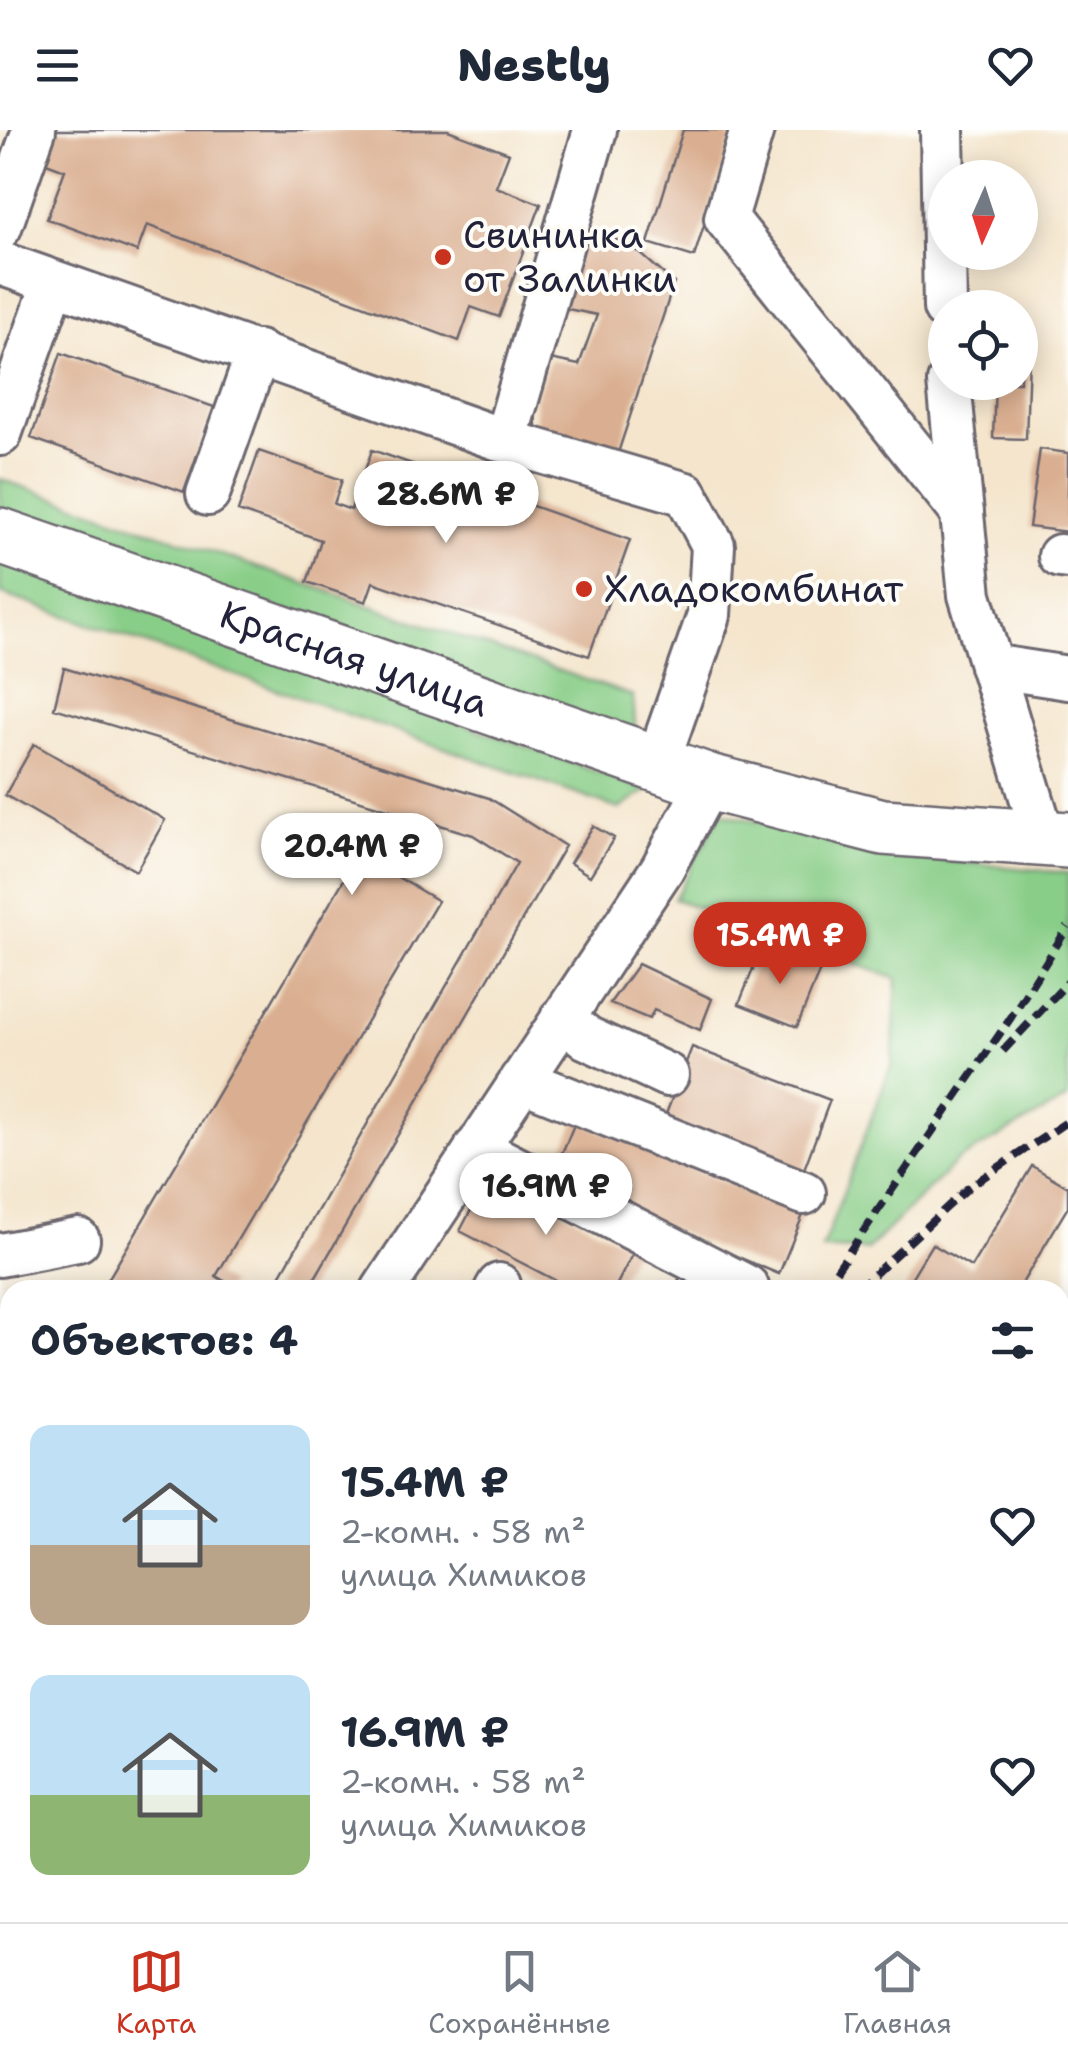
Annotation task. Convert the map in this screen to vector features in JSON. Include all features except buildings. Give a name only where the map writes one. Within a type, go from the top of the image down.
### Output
[{"type":"main road","name":"Красная улица","points":[[0,536],[709,782],[884,827],[1060,827]]},
{"type":"street","points":[[0,226],[34,130]]},
{"type":"street","points":[[504,441],[595,130]]},
{"type":"street","points":[[752,130],[726,218],[962,512]]},
{"type":"street","points":[[942,130],[945,290]]},
{"type":"street","points":[[0,262],[504,441],[686,494],[713,545],[709,616],[657,764]]},
{"type":"street","points":[[0,434],[54,282]]},
{"type":"street","points":[[208,494],[258,352]]},
{"type":"street","points":[[951,400],[970,595],[991,666],[1060,827]]},
{"type":"street","points":[[991,666],[1068,678]]},
{"type":"street","points":[[390,1280],[662,869],[709,782]]},
{"type":"street","points":[[562,1018],[587,1038],[667,1076]]},
{"type":"street","points":[[522,1080],[804,1193]]},
{"type":"street","points":[[476,1148],[733,1280]]},
{"type":"street","points":[[0,1255],[78,1240]]},
{"type":"green space","points":[[0,479],[633,696],[636,736],[0,516]]},
{"type":"green space","points":[[0,559],[648,790],[619,809],[0,593]]},
{"type":"green space","points":[[721,813],[902,856],[1068,873],[1068,1098],[957,1161],[867,1250],[822,1249],[892,1063],[897,979],[674,899]]},
{"type":"railway","points":[[830,1280],[1010,1019],[1068,927]]},
{"type":"railway","points":[[1003,1051],[1068,982]]},
{"type":"railway","points":[[868,1280],[969,1187],[1068,1121]]},
{"type":"place","name":"Свининка от Залинки","points":[[443,257]]},
{"type":"place","name":"Хладокомбинат","points":[[584,589]]}]
